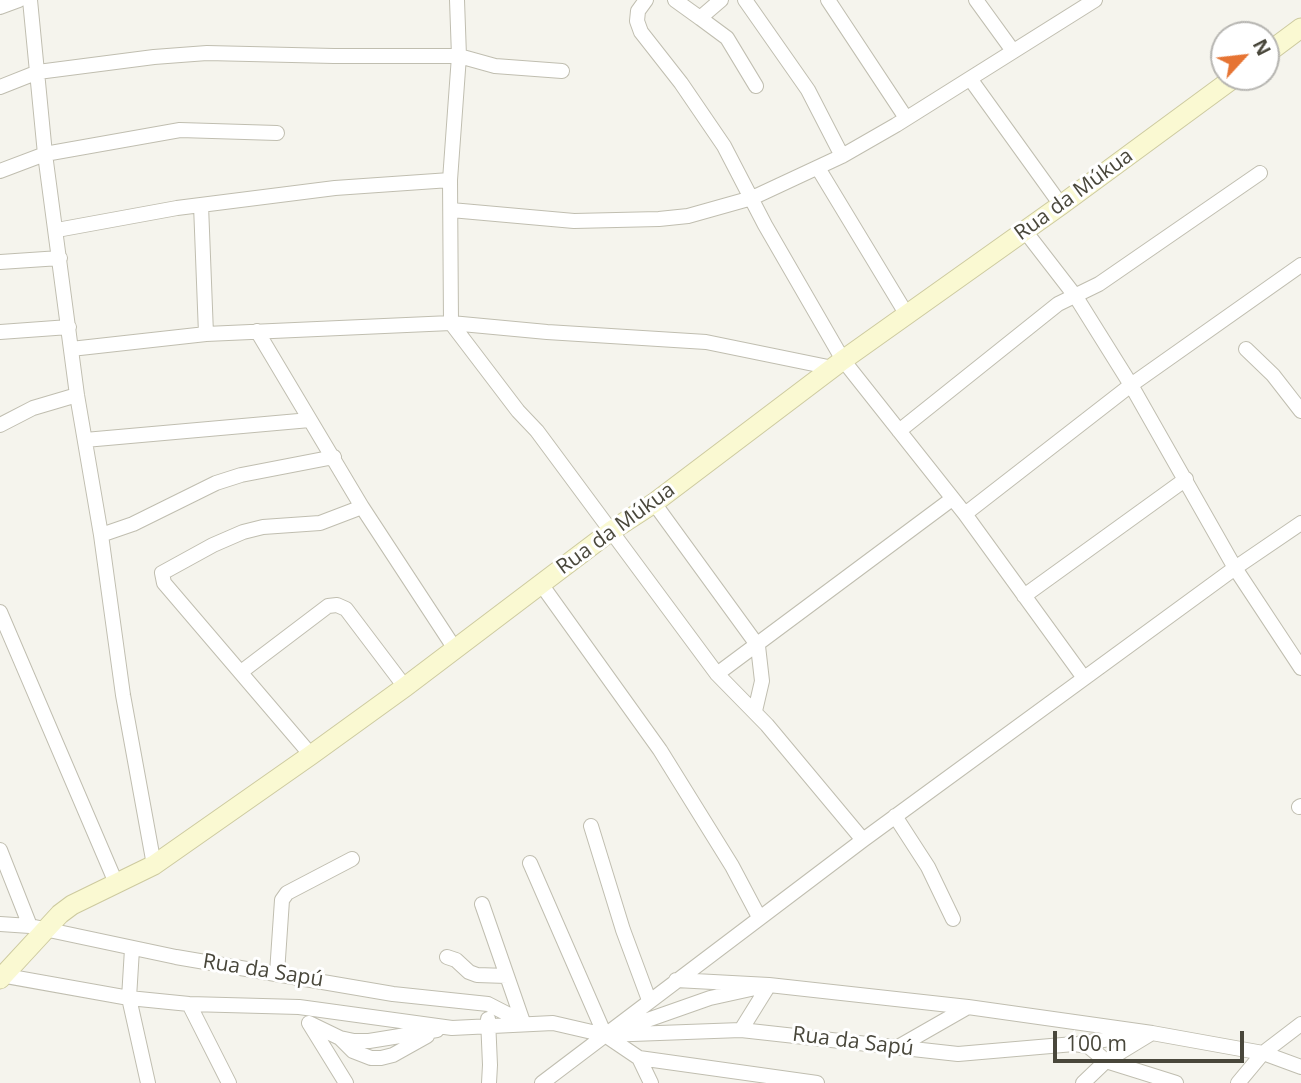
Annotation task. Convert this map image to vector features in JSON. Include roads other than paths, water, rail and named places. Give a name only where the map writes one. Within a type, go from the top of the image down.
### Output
[{"type":"street","points":[[0,7],[19,0]]},
{"type":"street","points":[[30,0],[45,154],[77,395],[101,535],[123,695],[154,864]]},
{"type":"street","points":[[457,0],[459,56],[450,180],[451,323],[518,411],[537,430],[717,674],[755,711],[863,841]]},
{"type":"street","points":[[646,0],[638,11],[637,21],[641,32],[681,83],[724,146],[838,364],[899,431],[965,514],[1084,678]]},
{"type":"street","points":[[676,0],[727,38],[756,86]]},
{"type":"street","points":[[701,18],[721,0]]},
{"type":"street","points":[[745,0],[787,56],[842,156]]},
{"type":"street","points":[[828,0],[906,118]]},
{"type":"street","points":[[976,0],[1013,51]]},
{"type":"street","points":[[451,210],[573,221],[659,219],[688,216],[752,198],[842,156],[971,79],[1095,0]]},
{"type":"street","points":[[1280,44],[1301,28]]},
{"type":"street","points":[[0,87],[38,72],[207,53],[459,56],[495,65],[562,71]]},
{"type":"street","points":[[971,79],[1061,205]]},
{"type":"street","name":"Rua da Múkua","points":[[1,976],[38,928],[72,905],[154,864],[311,755],[838,364],[1216,91]]},
{"type":"street","points":[[0,171],[45,154],[180,130],[277,133]]},
{"type":"street","points":[[818,168],[906,315]]},
{"type":"street","points":[[899,431],[1058,304],[1099,284],[1260,173]]},
{"type":"street","points":[[57,230],[177,208],[335,188],[450,180]]},
{"type":"street","points":[[201,205],[206,334]]},
{"type":"street","points":[[1025,231],[1076,297],[1132,385],[1235,568],[1301,667]]},
{"type":"street","points":[[0,262],[60,258]]},
{"type":"street","points":[[965,514],[1132,385],[1301,265]]},
{"type":"street","points":[[71,349],[206,334],[451,323],[706,342],[838,364]]},
{"type":"street","points":[[0,332],[69,327]]},
{"type":"street","points":[[257,331],[362,507],[455,649]]},
{"type":"street","points":[[1247,349],[1273,374],[1301,411]]},
{"type":"street","points":[[0,425],[33,408],[77,395]]},
{"type":"street","points":[[85,440],[310,420]]},
{"type":"street","points":[[101,535],[133,524],[216,483],[241,475],[334,457]]},
{"type":"street","points":[[1024,596],[1186,479]]},
{"type":"street","points":[[717,674],[952,499]]},
{"type":"street","points":[[654,503],[758,646],[762,681],[755,711]]},
{"type":"street","points":[[311,755],[164,583],[162,573],[243,532],[263,527],[320,523],[362,507]]},
{"type":"street","points":[[542,1083],[895,816],[1235,568],[1301,523]]},
{"type":"street","points":[[541,584],[660,750],[732,866],[759,917]]},
{"type":"street","points":[[241,672],[328,606],[337,605],[346,609],[405,687]]},
{"type":"street","points":[[0,612],[116,883]]},
{"type":"street","points":[[895,816],[928,867],[953,919]]},
{"type":"street","points":[[591,826],[623,930],[649,1000]]},
{"type":"street","points":[[0,850],[38,928]]},
{"type":"street","points":[[276,973],[282,900],[287,893],[352,859]]},
{"type":"street","points":[[530,863],[605,1035],[639,1058],[817,1083]]},
{"type":"street","points":[[482,904],[523,1023]]},
{"type":"street","name":"Rua da Sapú","points":[[0,924],[38,928],[132,949],[393,994],[488,1004],[523,1023]]},
{"type":"street","points":[[132,949],[129,998],[148,1083]]},
{"type":"street","points":[[447,957],[477,975],[507,976]]},
{"type":"street","name":"Rua da Sapú","points":[[1,976],[129,998],[189,1004],[299,1007],[452,1028],[553,1023],[605,1035],[741,1030],[958,1054],[1074,1044],[1152,1033]]},
{"type":"street","points":[[676,980],[769,985],[968,1007],[1152,1033],[1263,1053],[1301,1067]]},
{"type":"street","points":[[605,1035],[710,998],[769,985]]},
{"type":"street","points":[[741,1030],[769,985]]},
{"type":"street","points":[[189,1004],[229,1083]]},
{"type":"street","points":[[488,1004],[491,1065],[489,1083]]},
{"type":"street","points":[[299,1007],[346,1083]]},
{"type":"street","points":[[898,1047],[968,1007]]},
{"type":"street","points":[[309,1023],[340,1038],[369,1041],[452,1028]]},
{"type":"street","points":[[1238,1083],[1263,1053],[1301,1024]]},
{"type":"street","points":[[1083,1083],[1106,1061],[1152,1033]]},
{"type":"street","points":[[1074,1044],[1088,1046],[1106,1061],[1176,1083]]},
{"type":"street","points":[[639,1058],[651,1083]]},
{"type":"street","points":[[1138,1083],[1160,1079]]}]
